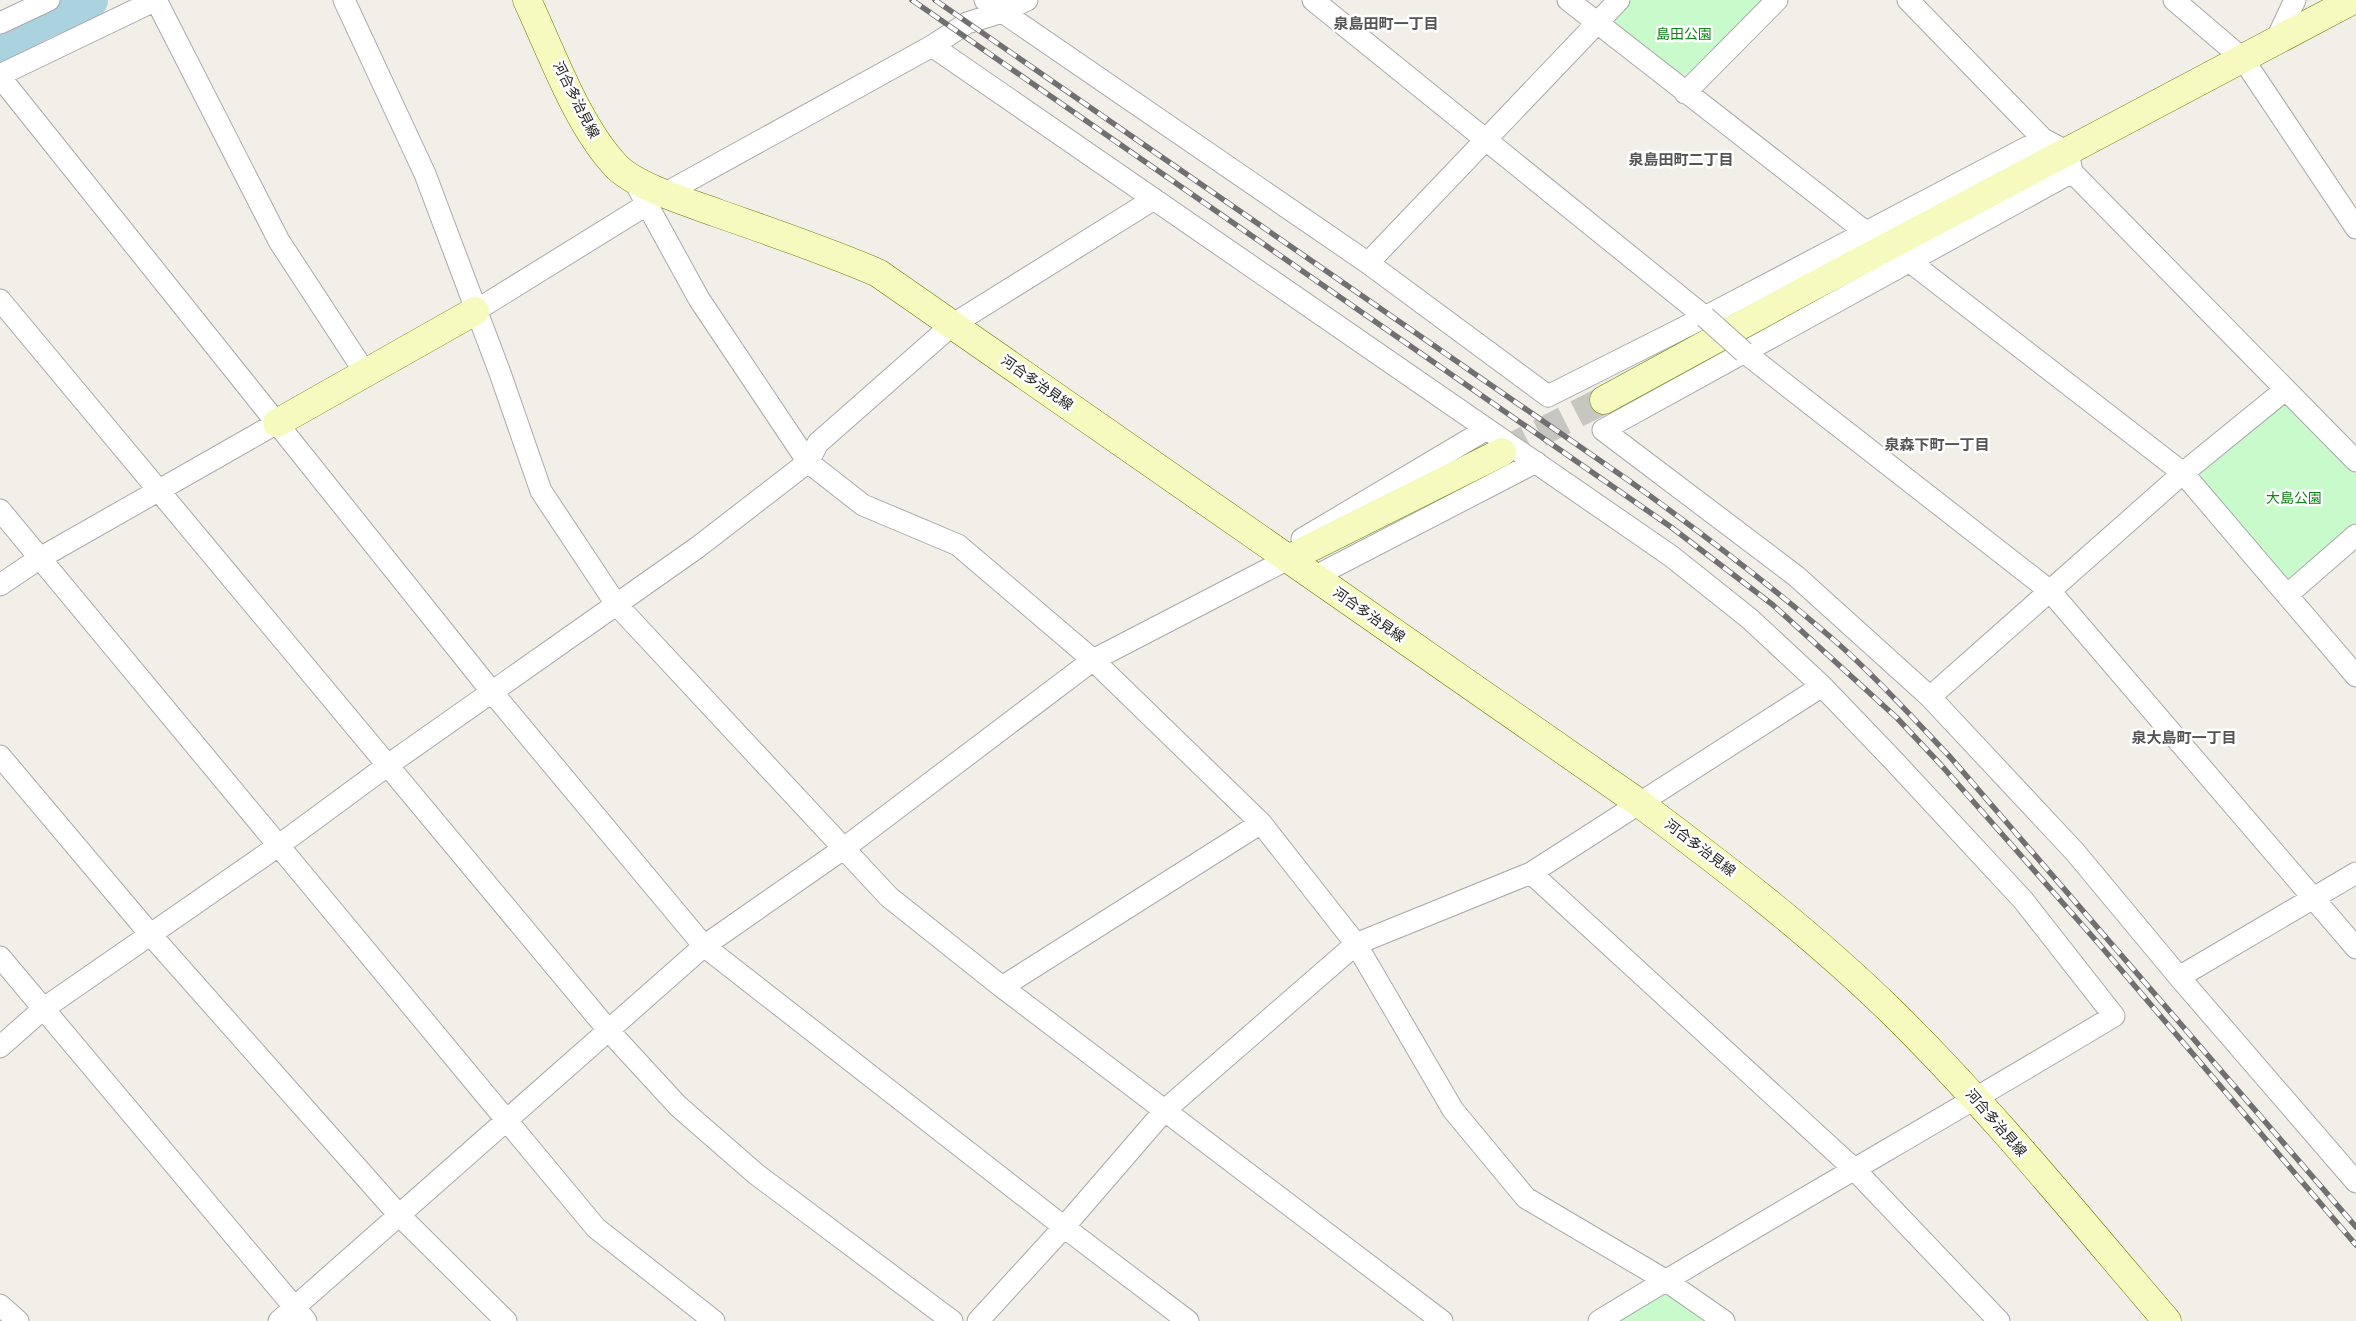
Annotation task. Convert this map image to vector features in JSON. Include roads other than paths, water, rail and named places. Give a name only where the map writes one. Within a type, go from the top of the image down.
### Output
[{"type":"main road","name":"河合多治見線","points":[[527,0],[581,116],[601,149],[619,169],[632,176],[655,200],[842,258],[878,273],[1639,802],[1748,883],[1890,1010],[1977,1099],[2167,1321]]},
{"type":"main road","points":[[1604,400],[1804,291],[2070,162],[2243,58],[2354,0]]},
{"type":"main road","points":[[277,423],[475,312]]},
{"type":"main road","points":[[1283,556],[1502,452]]},
{"type":"street","points":[[0,23],[49,0]]},
{"type":"street","points":[[366,374],[278,241],[156,0],[0,76],[492,692],[704,946],[1064,1227],[1188,1321]]},
{"type":"street","points":[[344,0],[425,174],[475,312],[500,373],[540,491],[616,604],[888,897],[1002,987],[1442,1321]]},
{"type":"street","points":[[475,312],[655,200],[932,46],[993,6],[1027,0]]},
{"type":"street","points":[[1314,0],[1705,317],[1744,352],[2050,590],[2356,948]]},
{"type":"street","points":[[1568,0],[1685,93],[1867,232]]},
{"type":"street","points":[[1368,263],[1619,0]]},
{"type":"street","points":[[1685,93],[1777,0]]},
{"type":"street","points":[[1908,0],[2043,139],[2070,162],[2285,390],[2356,461]]},
{"type":"street","points":[[2174,0],[2243,58],[2356,228]]},
{"type":"street","points":[[2276,40],[2295,0]]},
{"type":"street","points":[[993,6],[1368,263],[1548,396],[1705,317],[2043,139]]},
{"type":"street","points":[[932,46],[1671,556],[1750,619],[1822,686],[2022,900],[2114,1016],[1977,1099],[1665,1280],[1599,1321]]},
{"type":"street","points":[[2070,162],[1910,262],[1603,430],[1796,576],[1930,697],[2075,852],[2179,977],[2356,1182]]},
{"type":"street","points":[[0,1047],[43,1009],[278,846],[388,765],[698,547],[808,462],[818,443],[952,325],[1154,199]]},
{"type":"street","points":[[655,200],[700,299],[808,462],[863,505],[958,545],[1093,660],[1261,823],[1356,944],[1453,1110],[1526,1198],[1665,1280],[1724,1321]]},
{"type":"street","points":[[1910,262],[2183,473],[2356,676]]},
{"type":"street","points":[[0,300],[609,1031],[678,1106],[756,1174],[952,1321]]},
{"type":"street","points":[[1930,697],[2183,473],[2285,390]]},
{"type":"street","points":[[0,585],[40,558],[277,423]]},
{"type":"street","points":[[0,957],[293,1316],[399,1215],[704,946],[843,849],[1093,660],[1283,556],[1487,429]]},
{"type":"street","points":[[1314,577],[1536,462]]},
{"type":"street","points":[[0,510],[596,1228],[714,1321]]},
{"type":"street","points":[[2287,595],[2356,535]]},
{"type":"street","points":[[978,1321],[1064,1227],[1165,1110],[1356,944],[1531,873],[1822,686]]},
{"type":"street","points":[[0,756],[150,934],[399,1215],[506,1321]]},
{"type":"street","points":[[1002,987],[1261,823]]},
{"type":"street","points":[[1531,873],[1854,1169],[1999,1321]]},
{"type":"street","points":[[2179,977],[2356,873]]},
{"type":"street","points":[[0,1305],[18,1321]]},
{"type":"waterway","points":[[0,44],[41,21],[89,0]]},
{"type":"tunnel","points":[[1502,452],[1604,400]]},
{"type":"railway","points":[[912,0],[1671,527],[1773,605],[1897,718],[1941,765],[2099,944],[2356,1245]]},
{"type":"railway","points":[[935,0],[1628,480],[1733,558],[1834,640],[1879,683],[1951,758],[2356,1227]]},
{"type":"district","name":"泉島田町一丁目","points":[[1386,24]]},
{"type":"district","name":"泉島田町二丁目","points":[[1681,160]]},
{"type":"district","name":"泉森下町一丁目","points":[[1937,445]]},
{"type":"district","name":"泉大島町一丁目","points":[[2184,738]]},
{"type":"park label","name":"島田公園","points":[[1684,34]]},
{"type":"park label","name":"大島公園","points":[[2294,498]]}]
